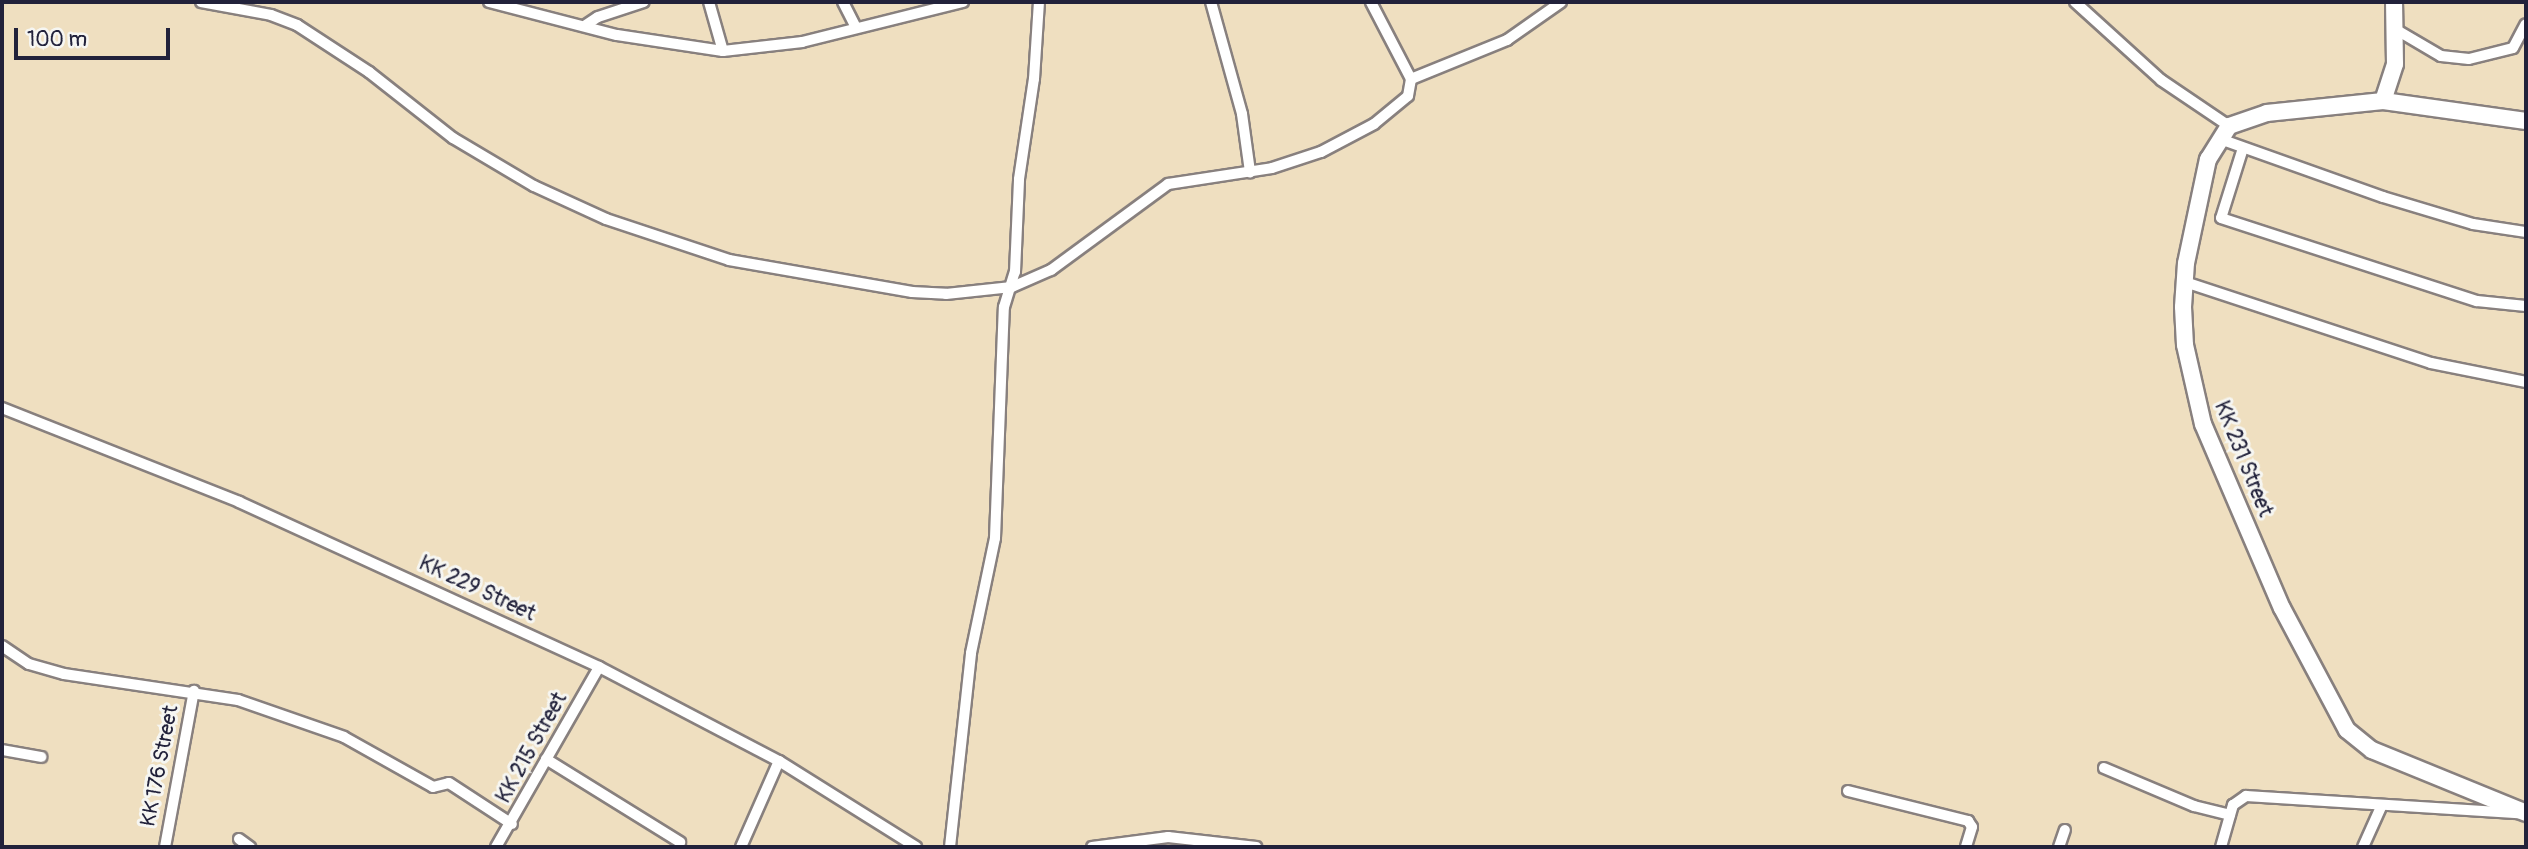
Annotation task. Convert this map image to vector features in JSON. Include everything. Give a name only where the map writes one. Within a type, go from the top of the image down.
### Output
[{"type":"main road","points":[[2383,101],[2395,64],[2394,2]]},
{"type":"main road","points":[[2224,132],[2266,113],[2383,101],[2526,121]]},
{"type":"main road","name":"KK 231 Street","points":[[2224,132],[2208,159],[2185,282],[2185,345],[2203,424],[2288,619],[2347,730],[2372,750],[2526,813]]},
{"type":"street","points":[[201,2],[271,15],[296,25],[369,72],[453,138],[534,186],[666,243],[729,260],[912,292],[973,293],[1012,287],[1051,270],[1168,184],[1250,172],[1321,152],[1374,124],[1409,96],[1411,79],[1371,2]]},
{"type":"street","points":[[489,2],[617,35],[723,51],[775,47],[963,2]]},
{"type":"street","points":[[586,26],[598,17],[644,2]]},
{"type":"street","points":[[709,2],[723,51]]},
{"type":"street","points":[[843,2],[856,27]]},
{"type":"street","points":[[950,847],[971,653],[995,538],[1004,307],[1012,287],[1039,2]]},
{"type":"street","points":[[1211,2],[1242,114],[1250,172]]},
{"type":"street","points":[[1411,79],[1507,40],[1561,2]]},
{"type":"street","points":[[2074,2],[2161,80],[2243,148],[2383,197],[2473,224],[2526,232]]},
{"type":"street","points":[[2395,29],[2441,56],[2469,59],[2513,48],[2526,24]]},
{"type":"street","points":[[2243,148],[2221,218],[2466,298],[2526,306]]},
{"type":"street","points":[[2185,282],[2431,363],[2526,382]]},
{"type":"street","name":"KK 229 Street","points":[[2,408],[239,502],[599,667],[779,761],[916,847]]},
{"type":"street","points":[[2,646],[29,664],[64,674],[194,691],[238,700],[359,743],[433,787],[449,783],[512,824]]},
{"type":"street","name":"KK 215 Street","points":[[496,847],[512,824],[599,667]]},
{"type":"street","name":"KK 176 Street","points":[[166,847],[194,691]]},
{"type":"street","points":[[2,750],[41,757]]},
{"type":"street","points":[[546,759],[680,842]]},
{"type":"street","points":[[741,847],[779,761]]},
{"type":"street","points":[[2104,768],[2194,806],[2230,815]]},
{"type":"street","points":[[1848,791],[1968,821],[1972,827],[1966,847]]},
{"type":"street","points":[[2221,847],[2230,815],[2239,798],[2246,796],[2381,807],[2526,813]]},
{"type":"street","points":[[2363,847],[2381,807]]},
{"type":"street","points":[[2059,847],[2065,830]]},
{"type":"street","points":[[239,839],[250,847]]},
{"type":"street","points":[[1092,847],[1182,843],[1255,847]]}]
